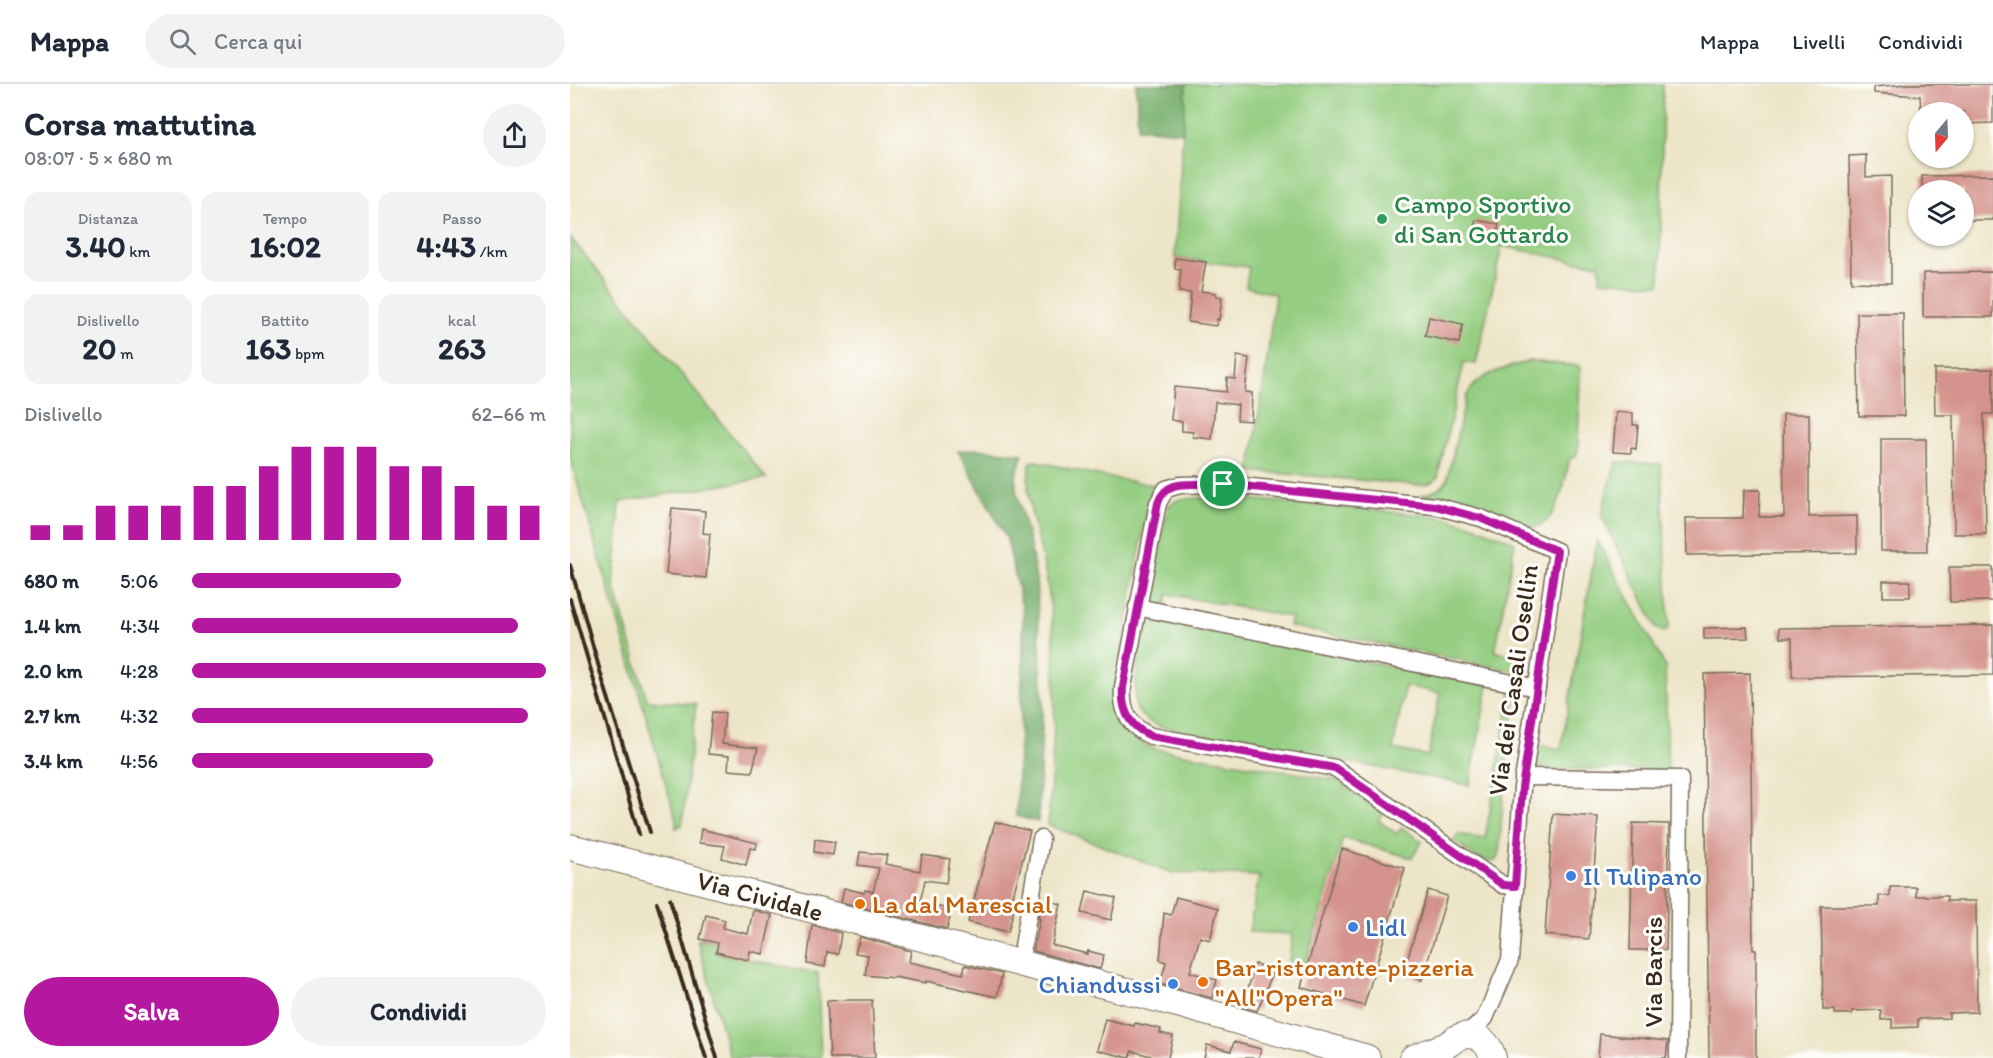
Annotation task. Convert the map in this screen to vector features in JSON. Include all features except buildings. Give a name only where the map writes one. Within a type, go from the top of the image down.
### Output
[{"type":"main road","name":"Via Cividale","points":[[570,847],[1185,1006],[1310,1050],[1367,1058]]},
{"type":"main road","points":[[1413,1058],[1471,1043]]},
{"type":"street","name":"Via dei Casali Osellin","points":[[1137,607],[1160,498],[1169,487],[1180,484],[1223,484],[1435,506],[1480,518],[1557,551],[1523,777],[1510,960],[1471,1043]]},
{"type":"street","points":[[1515,886],[1503,885],[1335,768],[1151,736],[1141,732],[1125,714],[1122,696],[1137,607],[1537,688]]},
{"type":"street","name":"Via Barcis","points":[[1523,777],[1680,779],[1678,1058]]},
{"type":"street","points":[[1020,964],[1041,839]]},
{"type":"green space","points":[[1136,84],[1186,84],[1183,132],[1138,128]]},
{"type":"green space","name":"Campo Sportivo di San Gottardo","points":[[1186,84],[1663,84],[1660,285],[1600,280],[1599,264],[1578,262],[1502,246],[1476,364],[1464,362],[1438,476],[1434,481],[1418,485],[1250,471],[1275,294],[1246,287],[1249,267],[1175,258]]},
{"type":"green space","points":[[570,237],[766,478],[620,502],[614,586],[647,700],[696,704],[682,825],[676,828],[676,819],[570,457]]},
{"type":"green space","points":[[1529,361],[1580,366],[1578,451],[1575,457],[1570,458],[1563,489],[1548,519],[1541,525],[1532,527],[1473,505],[1421,495],[1436,490],[1447,480],[1466,397],[1471,389],[1477,382],[1493,373]]},
{"type":"green space","points":[[977,449],[1023,454],[1016,475],[1016,490],[1036,580],[1043,700],[1038,822],[1016,816],[1023,611],[1007,539],[958,451]]},
{"type":"green space","points":[[1031,462],[1111,478],[1161,486],[1155,491],[1148,506],[1115,686],[1116,708],[1128,733],[1155,749],[1336,780],[1383,814],[1379,821],[1397,834],[1402,827],[1422,842],[1412,858],[1343,838],[1302,975],[1288,970],[1292,934],[1249,932],[1259,876],[1172,873],[1048,825],[1055,660],[1049,594],[1029,498],[1029,473]]},
{"type":"green space","points":[[1616,462],[1661,464],[1669,625],[1664,632],[1657,629],[1601,515]]},
{"type":"green space","points":[[1224,497],[1436,516],[1469,524],[1515,542],[1495,652],[1523,656],[1520,669],[1514,671],[1289,626],[1291,617],[1168,594],[1166,606],[1157,603],[1150,590],[1169,505],[1180,499]]},
{"type":"green space","points":[[1597,540],[1665,666],[1668,770],[1545,769],[1535,763],[1537,745],[1561,749]]},
{"type":"green space","points":[[1154,621],[1488,685],[1470,785],[1154,724],[1141,714],[1135,701],[1142,642],[1146,627]],"holes":[[[1405,686],[1440,693],[1428,756],[1393,749]]]},
{"type":"green space","points":[[1511,690],[1516,696],[1505,774],[1499,854],[1495,861],[1489,861],[1473,855],[1454,841],[1458,834],[1485,839]]},
{"type":"green space","points":[[697,939],[718,943],[716,953],[818,973],[821,1058],[730,1058]]},
{"type":"railway","points":[[570,565],[650,832]]},
{"type":"railway","points":[[570,599],[639,834]]},
{"type":"railway","points":[[670,899],[717,1058]]},
{"type":"railway","points":[[657,903],[706,1058]]},
{"type":"place","name":"Campo Sportivo di San Gottardo","points":[[1382,219]]},
{"type":"place","name":"Il Tulipano","points":[[1571,876]]},
{"type":"place","name":"La dal Marescial","points":[[860,904]]},
{"type":"place","name":"Lidl","points":[[1353,927]]},
{"type":"place","name":"Bar-ristorante-pizzeria \"All\"Opera\"","points":[[1203,982]]},
{"type":"place","name":"Chiandussi","points":[[1173,984]]},
{"type":"route","points":[[1180,484],[1223,484],[1435,506],[1480,518],[1557,551],[1522,788],[1515,886],[1503,885],[1335,768],[1151,736],[1141,732],[1125,714],[1123,687],[1160,498],[1166,489],[1180,484]]}]
